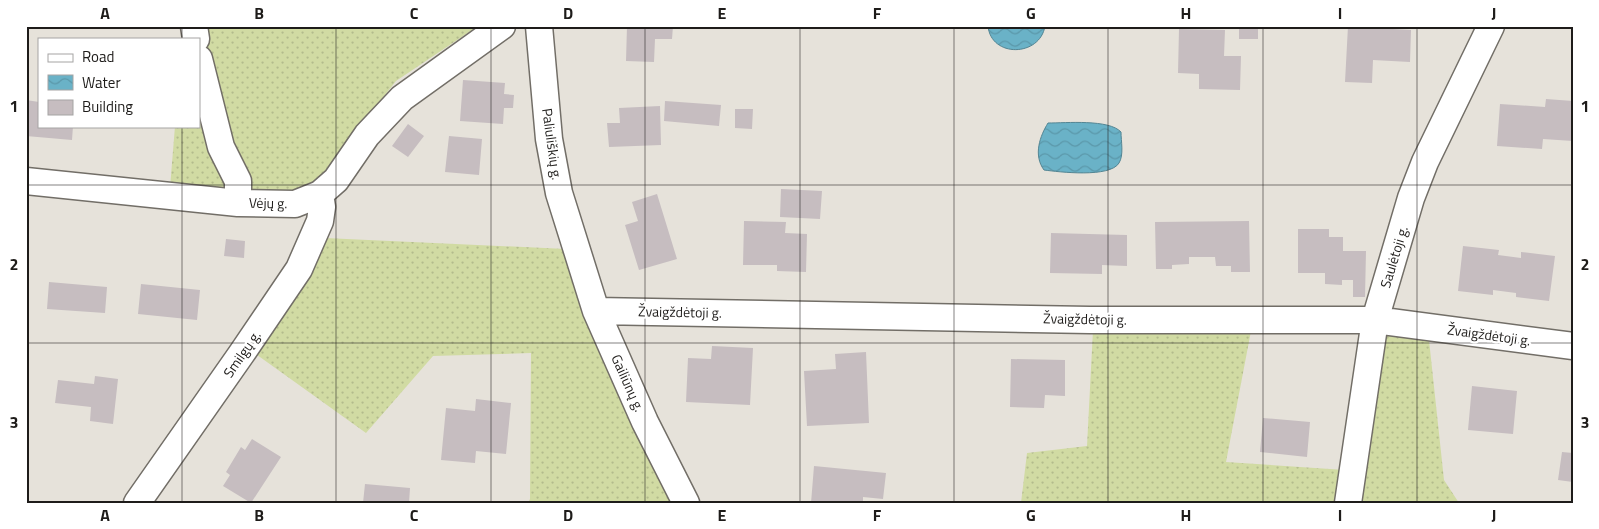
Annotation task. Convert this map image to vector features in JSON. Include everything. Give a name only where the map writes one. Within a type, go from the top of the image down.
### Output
[{"type":"street","name":"Vėjų g.","points":[[26,181],[238,203],[295,204],[320,194],[336,180],[367,135],[402,98],[502,26]]},
{"type":"street","name":"Paliuliškių g.","points":[[540,26],[549,139],[559,193],[580,258]]},
{"type":"street","name":"Saulėtoji g.","points":[[1348,503],[1375,320],[1411,198],[1425,162],[1491,26]]},
{"type":"street","points":[[200,63],[221,147],[238,181],[238,203]]},
{"type":"street","name":"Smilgų g.","points":[[137,503],[299,269],[320,221],[322,207],[320,194]]},
{"type":"street","name":"Gailiūnų g.","points":[[580,258],[596,311],[645,422],[686,503]]},
{"type":"street","name":"Žvaigždėtoji g.","points":[[596,311],[1090,320],[1375,320],[1573,346]]},
{"type":"green space","points":[[182,26],[478,26],[396,81],[312,187],[276,197],[170,188],[175,128],[200,128],[200,38],[181,38]]},
{"type":"green space","points":[[325,238],[566,249],[673,503],[528,503],[530,499],[531,353],[433,356],[366,433],[253,352]]},
{"type":"green space","points":[[1093,330],[1251,331],[1226,462],[1360,471],[1384,334],[1429,340],[1444,480],[1459,503],[1021,503],[1027,453],[1087,446]]},
{"type":"water","points":[[988,26],[1045,26],[1041,36],[1034,44],[1016,50],[997,44],[991,36]]},
{"type":"water","points":[[1048,123],[1097,123],[1115,128],[1121,132],[1121,160],[1114,168],[1106,171],[1072,173],[1044,170],[1038,152],[1042,134]]},
{"type":"building","points":[[627,26],[673,26],[672,39],[655,39],[654,62],[626,61]]},
{"type":"building","points":[[1239,26],[1258,26],[1258,39],[1239,39]]},
{"type":"building","points":[[1348,26],[1375,26],[1375,28],[1411,30],[1410,62],[1373,60],[1372,83],[1345,82]]},
{"type":"building","points":[[1179,29],[1225,30],[1224,56],[1241,56],[1240,90],[1199,89],[1199,74],[1178,73]]},
{"type":"building","points":[[463,80],[505,83],[504,94],[514,95],[513,108],[504,108],[503,124],[460,121]]},
{"type":"building","points":[[1546,99],[1573,101],[1573,141],[1543,139],[1542,149],[1497,146],[1500,104],[1545,107]]},
{"type":"building","points":[[26,100],[38,102],[38,128],[73,128],[72,140],[26,136]]},
{"type":"building","points":[[665,101],[721,105],[719,126],[664,121]]},
{"type":"building","points":[[660,106],[661,145],[609,147],[607,123],[620,123],[619,108]]},
{"type":"building","points":[[735,109],[753,109],[752,129],[735,128]]},
{"type":"building","points":[[408,124],[424,136],[408,157],[392,146]]},
{"type":"building","points":[[449,136],[482,139],[479,175],[445,172]]},
{"type":"building","points":[[781,189],[822,191],[820,219],[780,217]]},
{"type":"building","points":[[657,194],[677,259],[639,270],[625,225],[638,221],[632,202]]},
{"type":"building","points":[[744,221],[786,222],[785,233],[807,234],[806,272],[777,271],[777,265],[743,265]]},
{"type":"building","points":[[1249,221],[1250,272],[1231,272],[1231,266],[1216,266],[1215,257],[1189,257],[1189,264],[1172,265],[1172,269],[1156,269],[1155,222]]},
{"type":"building","points":[[1298,229],[1329,229],[1329,237],[1343,237],[1343,251],[1366,251],[1365,297],[1353,297],[1353,280],[1342,280],[1342,285],[1325,284],[1325,273],[1298,273]]},
{"type":"building","points":[[1051,233],[1127,235],[1127,266],[1102,265],[1102,274],[1050,273]]},
{"type":"building","points":[[226,239],[245,241],[244,258],[224,256]]},
{"type":"building","points":[[1463,246],[1499,250],[1498,255],[1521,258],[1521,252],[1555,256],[1549,301],[1516,297],[1516,293],[1493,290],[1493,295],[1458,291]]},
{"type":"building","points":[[49,282],[107,287],[105,313],[47,309]]},
{"type":"building","points":[[141,284],[200,290],[197,320],[138,314]]},
{"type":"building","points":[[712,346],[753,348],[750,405],[686,402],[688,358],[711,359]]},
{"type":"building","points":[[866,352],[869,423],[807,426],[804,371],[836,369],[835,354]]},
{"type":"building","points":[[1011,359],[1065,360],[1065,396],[1045,395],[1044,408],[1010,407]]},
{"type":"building","points":[[95,376],[118,379],[113,424],[90,421],[91,407],[55,403],[58,380],[94,384]]},
{"type":"building","points":[[1472,386],[1517,391],[1513,434],[1468,430]]},
{"type":"building","points":[[476,399],[511,403],[506,454],[476,451],[475,463],[441,460],[446,408],[475,411]]},
{"type":"building","points":[[1263,418],[1310,422],[1307,457],[1260,452]]},
{"type":"building","points":[[252,439],[281,457],[251,503],[223,486],[230,475],[226,472],[241,447],[245,450]]},
{"type":"building","points":[[1562,452],[1573,453],[1573,482],[1558,480]]},
{"type":"building","points":[[814,466],[886,473],[883,499],[863,497],[863,503],[811,503]]},
{"type":"building","points":[[365,484],[410,488],[409,503],[363,503]]}]
